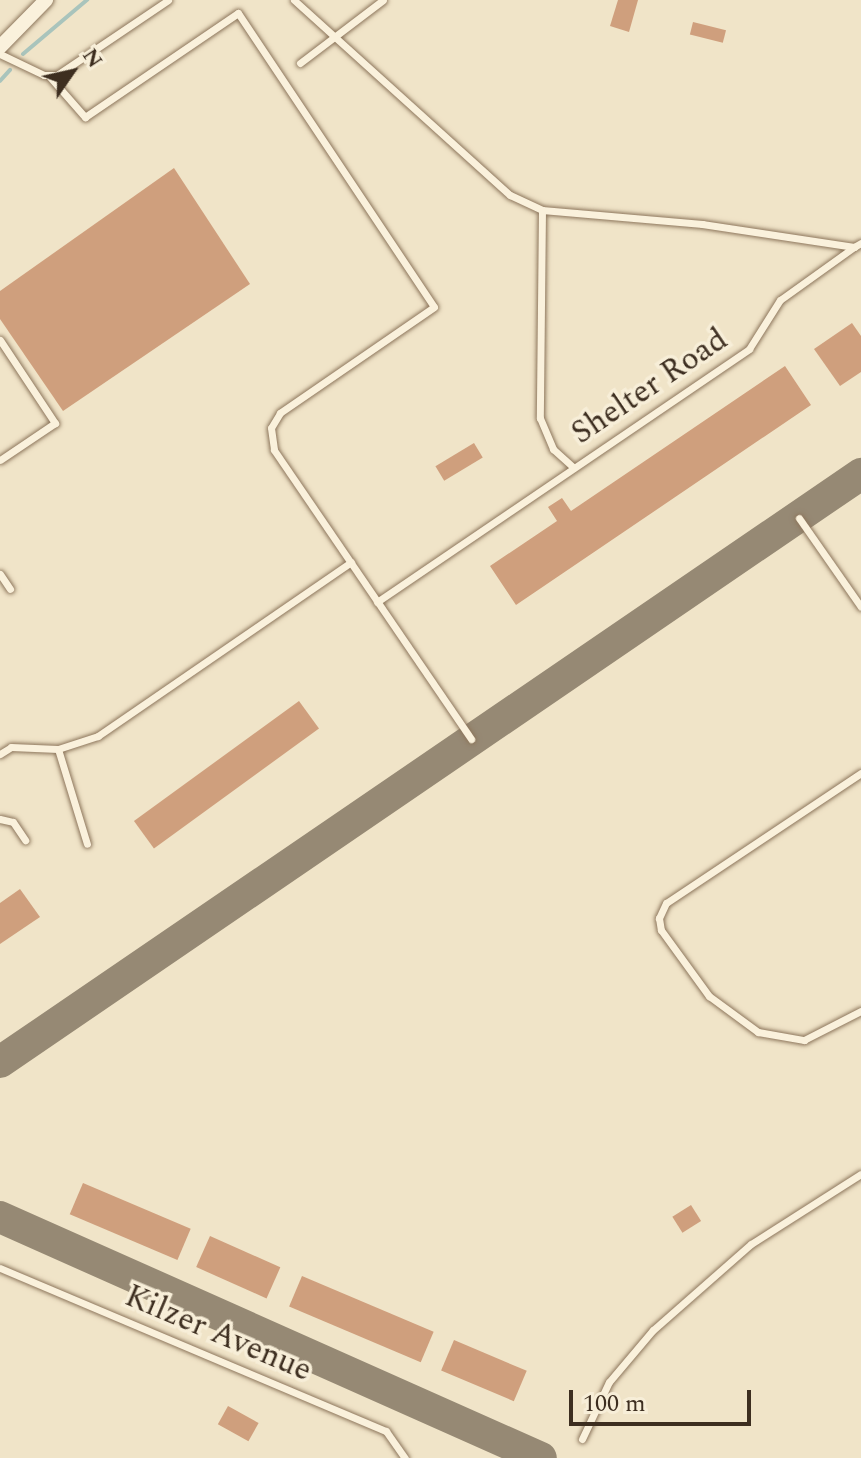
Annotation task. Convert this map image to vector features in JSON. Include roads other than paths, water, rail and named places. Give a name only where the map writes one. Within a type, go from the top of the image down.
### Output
[{"type":"street","points":[[0,47],[46,0]]},
{"type":"lane","points":[[49,76],[62,72],[168,0]]},
{"type":"lane","name":"Shelter Road","points":[[294,0],[510,195],[542,210],[702,224],[858,245]]},
{"type":"lane","points":[[300,63],[383,0]]},
{"type":"lane","points":[[0,54],[49,76],[85,117],[238,13],[434,307],[280,413],[271,428],[274,450],[471,739]]},
{"type":"lane","name":"Shelter Road","points":[[542,210],[540,418],[553,449],[574,468]]},
{"type":"lane","name":"Shelter Road","points":[[377,602],[749,349],[780,300],[858,245]]},
{"type":"lane","points":[[0,340],[55,423],[0,460]]},
{"type":"lane","points":[[799,518],[861,607]]},
{"type":"lane","points":[[0,754],[11,747],[58,749],[98,736],[351,562]]},
{"type":"lane","points":[[0,574],[10,589]]},
{"type":"lane","points":[[58,749],[87,844]]},
{"type":"lane","points":[[861,773],[666,903],[659,918],[661,930],[709,996],[758,1032],[804,1040],[861,1011]]},
{"type":"lane","points":[[0,819],[13,822],[25,840]]},
{"type":"lane","points":[[582,1439],[609,1382],[653,1330],[751,1244],[861,1174]]},
{"type":"lane","name":"Kilzer Avenue","points":[[0,1268],[386,1431],[405,1458]]},
{"type":"waterway","points":[[23,54],[87,0]]},
{"type":"waterway","points":[[0,81],[10,70]]}]
